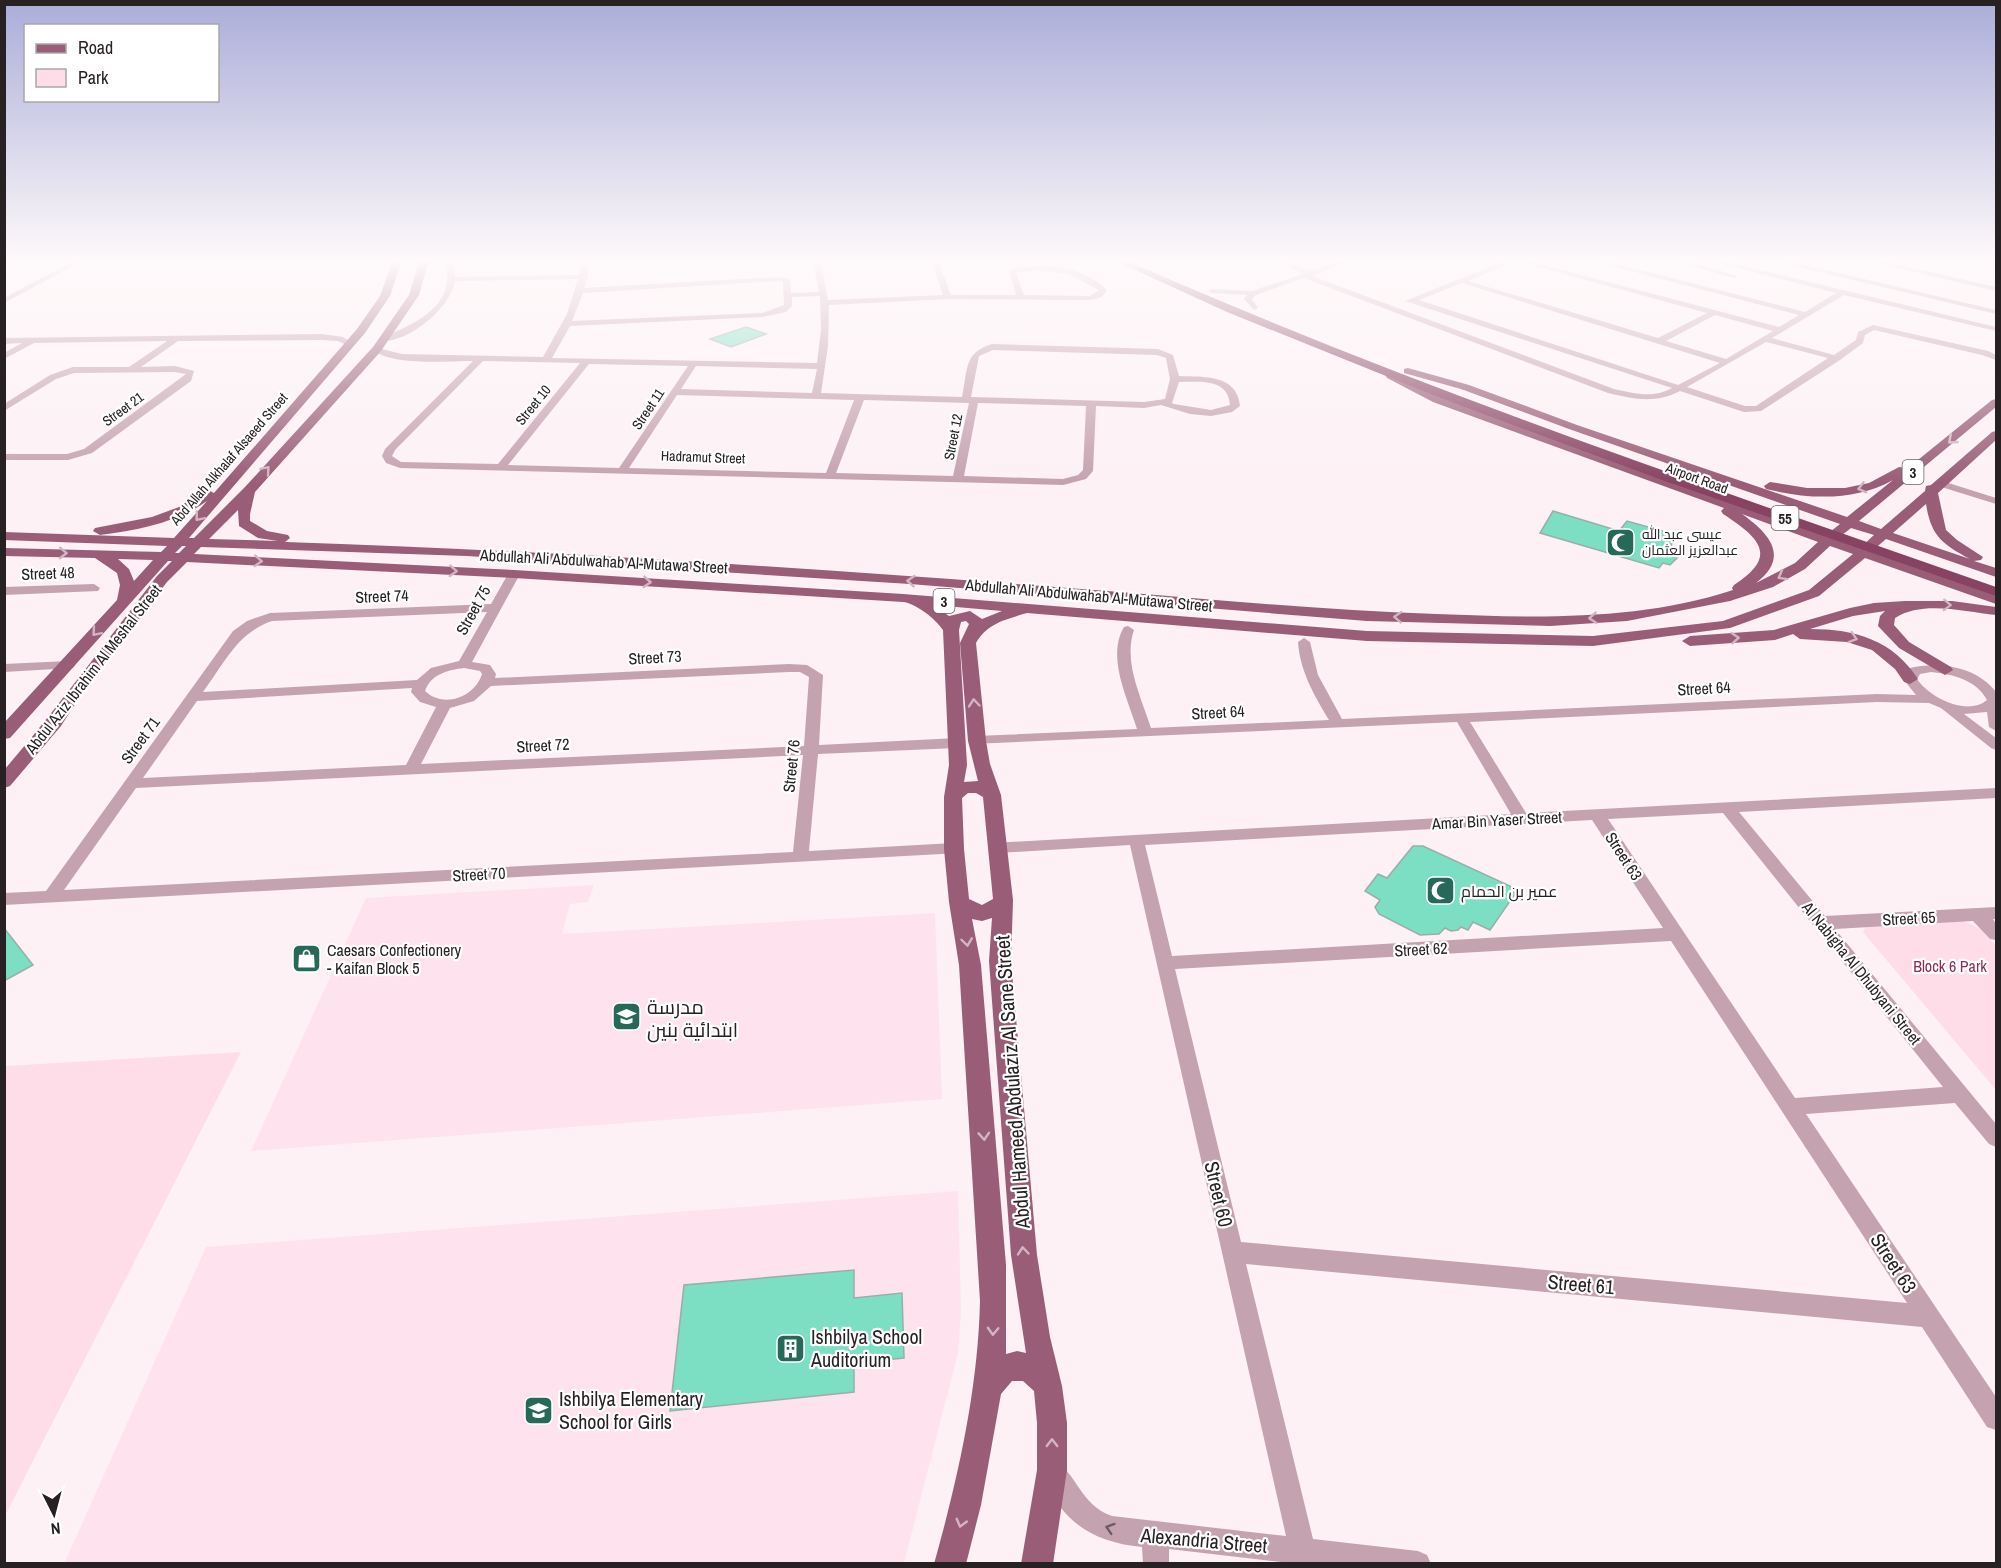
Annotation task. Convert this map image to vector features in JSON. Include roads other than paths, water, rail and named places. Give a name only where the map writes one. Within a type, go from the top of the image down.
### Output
[{"type":"highway","name":"Airport Road","points":[[1292,336],[1391,376],[1996,582]]},
{"type":"highway","name":"Airport Road","points":[[1323,336],[1579,440],[1996,592]]},
{"type":"main road","name":"Abd Allah Alkhalaf Alsaeed Street","points":[[180,550],[238,471],[356,336]]},
{"type":"main road","name":"Abd Allah Alkhalaf Alsaeed Street","points":[[197,544],[250,490],[360,368],[385,336]]},
{"type":"main road","name":"Airport Road","points":[[1408,371],[1465,387],[1996,573]]},
{"type":"main road","name":"Airport Road","points":[[1391,376],[1437,400],[1996,600]]},
{"type":"main road","points":[[301,399],[312,403],[331,398]]},
{"type":"main road","name":"3","points":[[1828,540],[1996,402]]},
{"type":"main road","name":"3","points":[[1861,552],[1996,434]]},
{"type":"main road","points":[[1666,459],[1752,483],[1817,492],[1845,492],[1868,487],[1934,455]]},
{"type":"main road","points":[[4,536],[94,531],[131,527],[153,521],[190,508],[238,471]]},
{"type":"main road","name":"3","points":[[1661,480],[1740,518],[1764,542],[1768,555],[1766,565],[1755,577],[1725,598]]},
{"type":"main road","points":[[1935,486],[1935,526],[1944,537],[1959,548],[1996,566]]},
{"type":"main road","points":[[250,490],[243,514],[244,523],[250,528],[263,535],[303,540],[338,549]]},
{"type":"main road","points":[[1758,515],[1785,514],[1788,506],[1776,497]]},
{"type":"main road","name":"Abdullah Ali Abdulwahab Al-Mutawa Street","points":[[4,536],[514,574],[903,598],[1367,636],[1593,641],[1695,630],[1753,617],[1814,593],[1831,581],[1861,552]]},
{"type":"main road","name":"Abdullah Ali Abdulwahab Al-Mutawa Street","points":[[4,552],[163,557],[197,544],[467,552],[875,578],[1342,614],[1550,621],[1627,616],[1725,598],[1768,584],[1800,566],[1828,540]]},
{"type":"main road","name":"Abdul Aziz Ibrahim Al Meshal Street","points":[[4,782],[55,722],[76,688],[180,550]]},
{"type":"main road","points":[[87,553],[114,562],[125,571],[128,587],[124,600]]},
{"type":"main road","name":"Abdul Aziz Ibrahim Al Meshal Street","points":[[9,729],[163,557]]},
{"type":"main road","points":[[1945,582],[1940,576],[1939,570],[1942,566],[1974,565]]},
{"type":"main road","points":[[903,598],[931,609],[944,618],[951,630]]},
{"type":"main road","points":[[1775,635],[1863,609],[1905,605],[1952,605],[1996,611]]},
{"type":"main road","points":[[1905,605],[1892,612],[1885,620],[1890,632],[1913,652],[1945,670]]},
{"type":"main road","points":[[974,631],[985,623],[1007,614],[1035,608]]},
{"type":"main road","points":[[1163,619],[1229,617],[1337,625],[1346,621],[1342,614]]},
{"type":"main road","points":[[951,630],[955,618],[970,616],[977,623],[974,631]]},
{"type":"main road","name":"Abdul Hameed Abdulaziz Al Sane Street","points":[[951,630],[967,742],[981,764],[992,795],[1003,900],[1000,961],[1024,1255],[1034,1326],[1048,1387],[1052,1423],[1052,1470],[1037,1563]]},
{"type":"main road","name":"Abdul Hameed Abdulaziz Al Sane Street","points":[[950,1563],[966,1505],[993,1346],[993,1265],[970,965],[959,902],[954,849],[953,797],[958,765],[967,742],[968,643],[974,631]]},
{"type":"main road","points":[[1593,641],[1650,643],[1819,633],[1853,638],[1892,657],[1903,667],[1911,681]]},
{"type":"main road","points":[[9,729],[40,716],[48,716],[55,722]]},
{"type":"main road","points":[[953,797],[956,792],[971,786],[987,790],[992,795]]},
{"type":"main road","points":[[959,902],[972,913],[982,914],[999,907],[1003,900]]},
{"type":"main road","points":[[987,1390],[993,1377],[1003,1368],[1017,1365],[1030,1367],[1041,1375],[1048,1387]]},
{"type":"street","name":"Abd Allah Alkhalaf Alsaeed Street","points":[[380,344],[396,336]]},
{"type":"street","points":[[546,360],[561,336]]},
{"type":"street","points":[[816,396],[826,336]]},
{"type":"street","points":[[1466,336],[1611,391],[1634,397],[1653,398],[1666,395],[1769,336]]},
{"type":"street","points":[[1521,336],[1734,407],[1758,409],[1837,358],[1860,341],[1861,336]]},
{"type":"street","points":[[1643,336],[1727,362]]},
{"type":"street","points":[[1659,341],[1668,336]]},
{"type":"street","points":[[1914,336],[1985,353],[1996,358]]},
{"type":"street","points":[[4,341],[322,337],[340,339],[350,344]]},
{"type":"street","points":[[1764,339],[1837,358]]},
{"type":"street","name":"Street 21","points":[[132,369],[175,340]]},
{"type":"street","points":[[4,357],[32,341]]},
{"type":"street","points":[[380,344],[383,353],[402,357]]},
{"type":"street","name":"Street 12","points":[[958,479],[975,356],[978,352],[992,347],[1158,352],[1170,357],[1175,379]]},
{"type":"street","points":[[360,368],[376,361],[402,357],[822,366]]},
{"type":"street","name":"Hadramut Street","points":[[481,358],[390,449],[387,456],[390,461],[400,465],[1063,482],[1082,477],[1088,471],[1091,404]]},
{"type":"street","name":"Street 10","points":[[501,467],[587,361]]},
{"type":"street","name":"Street 11","points":[[623,469],[694,363]]},
{"type":"street","points":[[1996,368],[1994,371],[1996,372]]},
{"type":"street","name":"Street 21","points":[[4,408],[53,377],[67,371],[176,369],[192,373],[188,379],[88,451],[68,457],[4,457]]},
{"type":"street","points":[[675,392],[1091,404],[1164,403],[1182,410],[1201,412],[1226,412],[1235,406],[1233,392],[1226,384],[1216,380],[1175,379],[1171,398],[1164,403]]},
{"type":"street","points":[[830,476],[860,397]]},
{"type":"street","points":[[1935,486],[1996,501]]},
{"type":"street","name":"Street 75","points":[[464,664],[514,574]]},
{"type":"street","name":"Street 48","points":[[4,591],[94,588]]},
{"type":"street","name":"Street 74","points":[[270,617],[495,608]]},
{"type":"street","name":"Street 71","points":[[50,897],[238,634],[251,624],[270,617]]},
{"type":"street","points":[[1128,630],[1122,649],[1123,659],[1145,733]]},
{"type":"street","points":[[1304,642],[1309,672],[1338,724]]},
{"type":"street","points":[[193,697],[420,684],[437,670],[464,664],[485,668],[489,674],[489,682],[472,696],[445,703],[422,698],[418,692],[420,684]]},
{"type":"street","points":[[4,668],[68,665]]},
{"type":"street","name":"Street 73","points":[[489,682],[789,668],[810,670],[816,675],[816,679]]},
{"type":"street","name":"Street 64","points":[[1877,698],[1911,681],[1912,673],[1919,669],[1945,670]]},
{"type":"street","points":[[1945,670],[1976,681],[1991,693],[1994,701],[1996,727]]},
{"type":"street","name":"Street 76","points":[[800,857],[816,679]]},
{"type":"street","points":[[1911,681],[1934,701],[1996,745]]},
{"type":"street","name":"Street 64","points":[[967,742],[1877,698],[1934,701]]},
{"type":"street","points":[[1934,701],[1960,709],[1975,710],[1990,706],[1994,701]]},
{"type":"street","points":[[411,770],[445,703]]},
{"type":"street","points":[[1461,718],[1522,819]]},
{"type":"street","name":"Street 72","points":[[131,783],[967,742]]},
{"type":"street","name":"Amar Bin Yaser Street","points":[[998,847],[1996,793]]},
{"type":"street","name":"Al Nabigha Al Dhubyani Street","points":[[1727,807],[1996,1138]]},
{"type":"street","name":"Street 63","points":[[1597,815],[1996,1418]]},
{"type":"street","name":"Street 60","points":[[1137,839],[1302,1549]]},
{"type":"street","name":"Street 70","points":[[4,899],[954,849]]},
{"type":"street","name":"Street 65","points":[[1821,923],[1996,913]]},
{"type":"street","points":[[1977,914],[1996,934]]},
{"type":"street","name":"Street 62","points":[[1166,963],[1676,934]]},
{"type":"street","points":[[1791,1107],[1961,1094]]},
{"type":"street","name":"Street 61","points":[[1233,1252],[1929,1316]]},
{"type":"street","name":"Alexandria Street","points":[[1052,1470],[1065,1495],[1080,1513],[1101,1525],[1128,1533],[1165,1534],[1418,1563]]},
{"type":"street","points":[[1156,1563],[1153,1554],[1155,1545],[1165,1534]]},
{"type":"place","name":"عيسى عبد الله عبدالعزيز العثمان","points":[[1621,542]]},
{"type":"place","name":"عمير بن الحمام","points":[[1440,891]]},
{"type":"place","name":"Caesars Confectionery - Kaifan Block 5","points":[[306,959]]},
{"type":"place","name":"مدرسة ابتدائية بنين","points":[[626,1017]]},
{"type":"place","name":"Ishbilya School Auditorium","points":[[790,1348]]},
{"type":"place","name":"Ishbilya Elementary School for Girls","points":[[538,1410]]},
{"type":"park label","name":"Block 6 Park","points":[[1950,966]]}]
